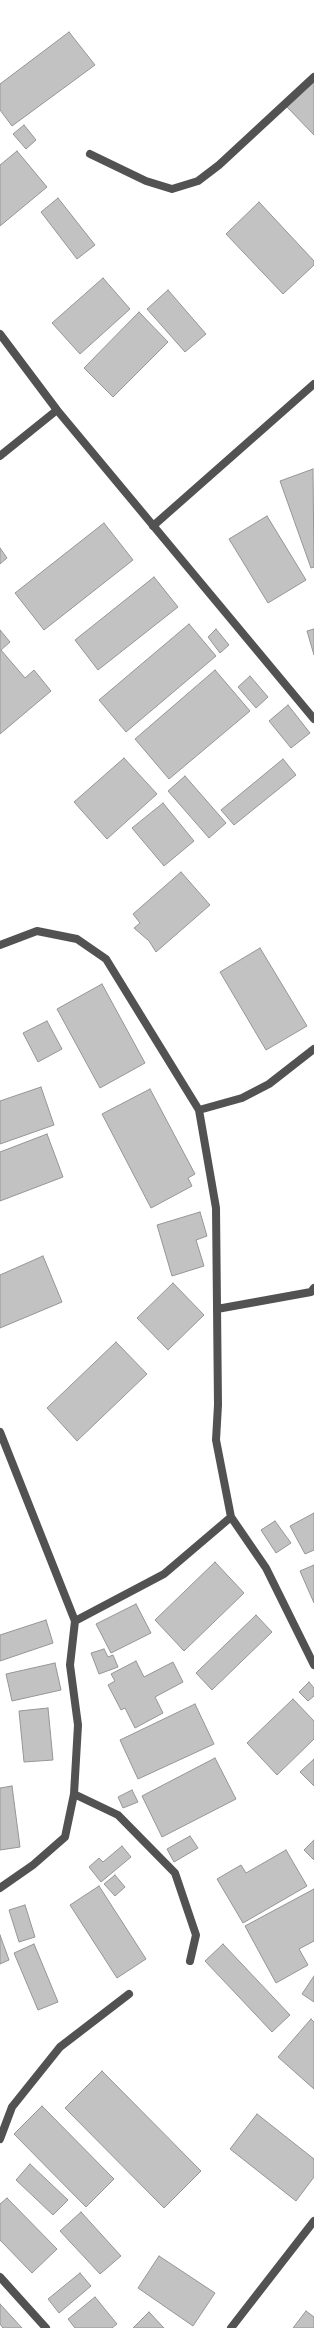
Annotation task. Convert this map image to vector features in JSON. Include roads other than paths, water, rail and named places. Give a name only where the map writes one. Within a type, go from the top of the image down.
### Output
[{"type":"street","points":[[90,154],[146,181],[172,189],[198,181],[219,165],[314,77]]},
{"type":"street","points":[[0,334],[57,410],[314,719]]},
{"type":"street","points":[[153,526],[314,384]]},
{"type":"street","points":[[0,456],[57,410]]},
{"type":"street","points":[[0,945],[37,931],[77,939],[106,959],[199,1110],[216,1208],[218,1405],[216,1440],[231,1517],[266,1568],[314,1665]]},
{"type":"street","points":[[199,1110],[242,1098],[269,1084],[314,1049]]},
{"type":"street","points":[[217,1309],[311,1292],[314,1288]]},
{"type":"street","points":[[0,1432],[75,1620],[70,1665],[78,1725],[74,1794],[65,1837],[33,1865],[0,1888]]},
{"type":"street","points":[[75,1620],[164,1574],[231,1517]]},
{"type":"street","points":[[74,1794],[118,1815],[175,1873],[196,1935],[190,1961]]},
{"type":"street","points":[[0,2139],[12,2107],[60,2047],[129,1994]]},
{"type":"street","points":[[231,2328],[314,2221]]},
{"type":"street","points":[[0,2277],[46,2328]]}]
